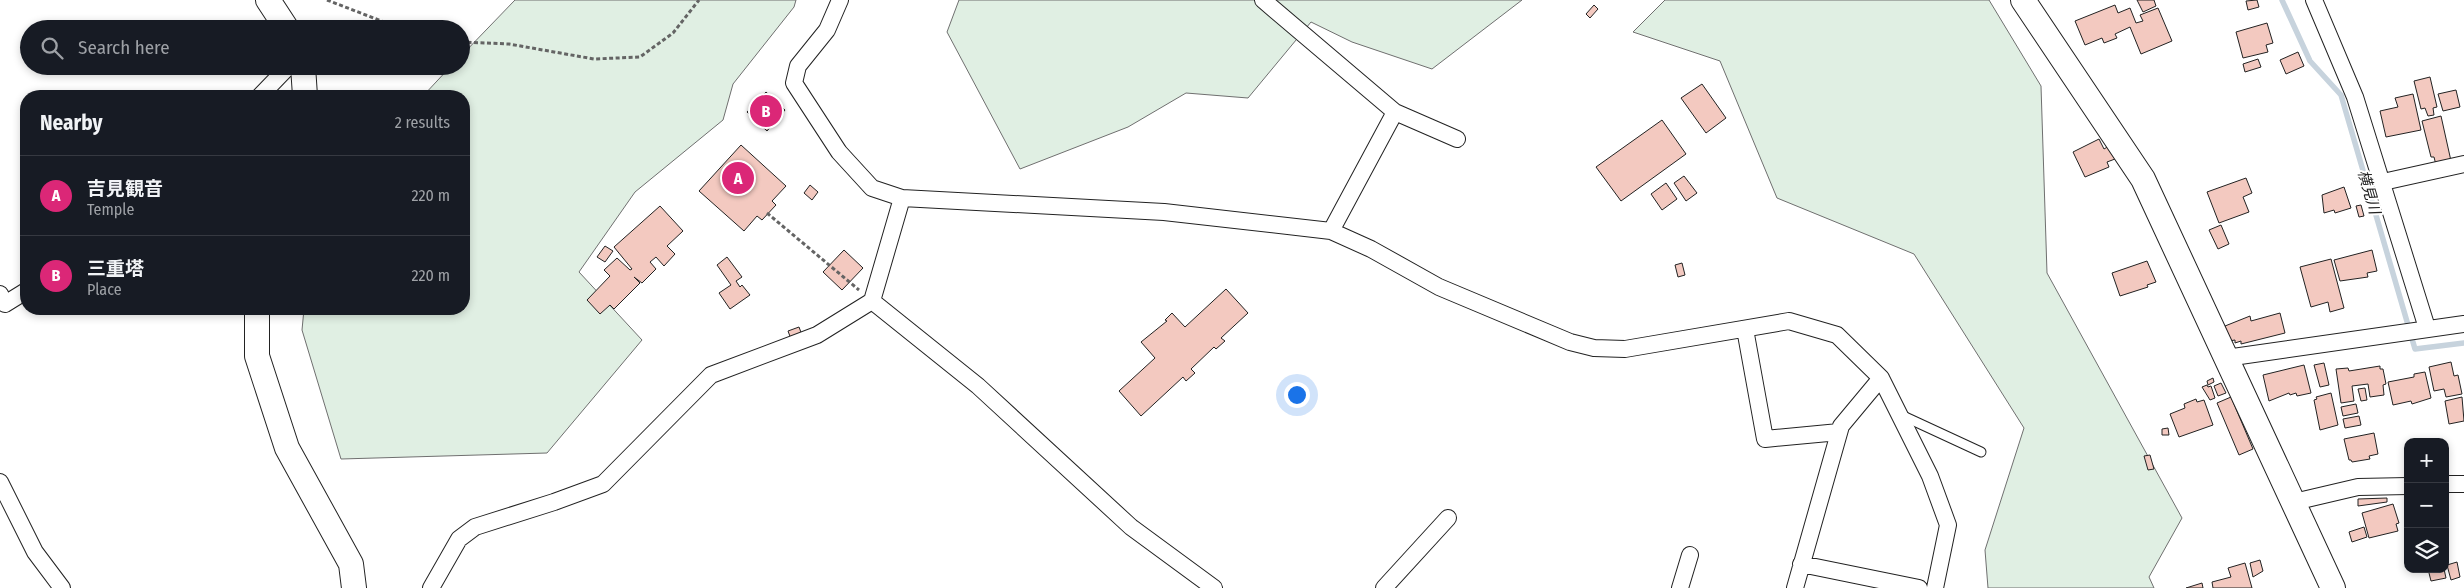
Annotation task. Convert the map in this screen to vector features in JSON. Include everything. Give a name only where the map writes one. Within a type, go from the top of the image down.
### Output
[{"type":"street","points":[[268,0],[281,20]]},
{"type":"street","points":[[840,0],[827,30],[798,66],[794,83],[838,152],[872,188],[902,198],[1164,212],[1331,231],[1439,287],[1570,342],[1594,348],[1625,349],[1789,321],[1837,335],[1881,378],[1930,476],[1948,525],[1935,588]]},
{"type":"street","points":[[1263,0],[1395,112],[1457,139]]},
{"type":"street","points":[[2022,0],[2143,179],[2333,588]]},
{"type":"street","points":[[2314,0],[2355,97],[2427,328]]},
{"type":"street","points":[[266,90],[280,75]]},
{"type":"street","points":[[304,75],[305,90]]},
{"type":"street","points":[[1331,231],[1395,112]]},
{"type":"street","points":[[2383,182],[2464,164]]},
{"type":"street","points":[[431,588],[459,539],[475,527],[554,502],[602,484],[711,375],[817,336],[872,301],[902,198]]},
{"type":"street","points":[[0,294],[5,304],[20,295]]},
{"type":"street","points":[[872,301],[978,386],[1131,527],[1214,588]]},
{"type":"street","points":[[258,315],[257,356],[287,448],[351,564],[354,588]]},
{"type":"street","points":[[2226,358],[2464,324]]},
{"type":"street","points":[[1745,329],[1765,439],[1839,432]]},
{"type":"street","points":[[1795,588],[1841,426],[1881,378]]},
{"type":"street","points":[[0,482],[35,552],[62,588]]},
{"type":"street","points":[[2449,484],[2464,484]]},
{"type":"street","points":[[2294,502],[2358,487],[2404,486]]},
{"type":"street","points":[[1384,588],[1448,518]]},
{"type":"street","points":[[1680,588],[1690,555]]},
{"type":"street","points":[[1801,564],[1919,588]]},
{"type":"lane","points":[[1899,414],[1981,452]]},
{"type":"path","points":[[327,0],[379,20]]},
{"type":"path","points":[[470,42],[509,44],[594,59],[640,57],[673,33],[699,0]]},
{"type":"path","points":[[767,213],[845,277]]},
{"type":"green space","points":[[515,0],[796,0],[794,7],[733,84],[723,120],[635,192],[579,272],[642,340],[547,453],[341,459],[302,330],[303,315],[470,315],[470,90],[429,90],[443,75],[470,75],[470,47]]},
{"type":"green space","points":[[959,0],[1522,0],[1432,69],[1352,42],[1311,22],[1248,98],[1186,93],[1128,127],[1020,169],[947,32]]},
{"type":"green space","points":[[1665,0],[1989,0],[2041,86],[2047,273],[2182,518],[2149,577],[2154,588],[1988,588],[1985,550],[2024,428],[1914,254],[1777,198],[1720,61],[1633,32]]},
{"type":"building","points":[[2137,0],[2154,0],[2156,6],[2143,12]]},
{"type":"building","points":[[2257,0],[2259,7],[2248,10],[2246,1]]},
{"type":"building","points":[[1594,5],[1598,9],[1590,18],[1586,14]]},
{"type":"building","points":[[2115,5],[2118,13],[2130,8],[2136,23],[2143,21],[2140,15],[2158,8],[2172,41],[2141,54],[2130,27],[2115,34],[2117,38],[2104,43],[2102,38],[2085,45],[2075,21]]},
{"type":"building","points":[[2267,23],[2273,43],[2266,45],[2268,52],[2243,58],[2236,32]]},
{"type":"building","points":[[2298,52],[2304,66],[2286,74],[2280,60]]},
{"type":"building","points":[[2258,59],[2261,67],[2245,72],[2243,64]]},
{"type":"building","points":[[2430,77],[2437,107],[2433,108],[2434,115],[2428,116],[2425,108],[2421,109],[2414,81]]},
{"type":"building","points":[[1702,84],[1726,118],[1706,133],[1681,98]]},
{"type":"building","points":[[2456,90],[2460,107],[2443,111],[2438,94]]},
{"type":"building","points":[[766,92],[785,110],[767,131],[747,112]]},
{"type":"building","points":[[2413,94],[2421,130],[2386,137],[2380,111],[2398,107],[2395,98]]},
{"type":"building","points":[[2441,116],[2451,161],[2436,165],[2434,157],[2431,157],[2422,121]]},
{"type":"building","points":[[1662,120],[1686,154],[1621,201],[1596,167]]},
{"type":"building","points":[[2099,139],[2104,149],[2109,146],[2115,159],[2107,162],[2109,167],[2085,177],[2073,152]]},
{"type":"building","points":[[741,145],[786,186],[772,201],[776,205],[762,220],[757,216],[744,231],[699,191]]},
{"type":"building","points":[[1684,176],[1697,193],[1686,201],[1674,183]]},
{"type":"building","points":[[2246,178],[2252,193],[2243,197],[2249,212],[2219,223],[2207,192]]},
{"type":"building","points":[[1666,183],[1677,199],[1662,210],[1651,194]]},
{"type":"building","points":[[810,185],[818,192],[812,200],[804,193]]},
{"type":"building","points":[[2344,187],[2351,208],[2335,213],[2334,210],[2324,213],[2322,195]]},
{"type":"building","points":[[2361,205],[2364,216],[2359,217],[2356,206]]},
{"type":"building","points":[[660,206],[683,231],[667,246],[675,254],[664,266],[656,257],[650,262],[656,269],[642,283],[634,277],[640,283],[614,309],[610,305],[600,314],[587,300],[610,276],[604,270],[617,258],[630,270],[632,269],[614,247]]},
{"type":"building","points":[[2221,225],[2229,244],[2218,249],[2209,230]]},
{"type":"building","points":[[605,246],[613,251],[605,262],[597,257]]},
{"type":"building","points":[[844,250],[863,268],[842,290],[823,272]]},
{"type":"building","points":[[2372,250],[2377,271],[2367,273],[2368,277],[2340,281],[2334,260]]},
{"type":"building","points":[[727,257],[742,277],[736,281],[750,295],[730,309],[719,293],[731,285],[717,265]]},
{"type":"building","points":[[2331,259],[2344,308],[2330,312],[2328,302],[2311,307],[2300,267]]},
{"type":"building","points":[[2147,261],[2156,282],[2147,285],[2148,287],[2120,296],[2112,273]]},
{"type":"building","points":[[1682,263],[1685,275],[1678,277],[1675,265]]},
{"type":"building","points":[[1226,289],[1248,313],[1221,338],[1225,341],[1216,349],[1214,347],[1191,369],[1195,373],[1186,381],[1183,377],[1141,416],[1119,391],[1155,358],[1141,342],[1167,321],[1165,320],[1172,313],[1185,327]]},
{"type":"building","points":[[2280,313],[2285,333],[2241,344],[2241,341],[2235,343],[2235,340],[2229,341],[2225,326],[2250,316],[2251,321]]},
{"type":"building","points":[[799,327],[802,335],[791,339],[788,331]]},
{"type":"building","points":[[2451,362],[2454,376],[2458,375],[2462,394],[2446,397],[2444,389],[2434,391],[2429,367]]},
{"type":"building","points":[[2324,363],[2329,385],[2320,387],[2314,365]]},
{"type":"building","points":[[2304,365],[2311,393],[2297,396],[2296,393],[2290,395],[2289,393],[2269,401],[2263,375]]},
{"type":"building","points":[[2380,366],[2380,369],[2383,369],[2386,384],[2383,385],[2384,395],[2370,397],[2368,384],[2352,386],[2354,401],[2341,403],[2336,369],[2348,368],[2349,371]]},
{"type":"building","points":[[2425,372],[2431,398],[2412,404],[2411,401],[2393,405],[2388,382],[2414,377],[2414,374]]},
{"type":"building","points":[[2213,378],[2214,382],[2208,385],[2207,381]]},
{"type":"building","points":[[2221,383],[2226,393],[2218,396],[2214,386]]},
{"type":"building","points":[[2207,385],[2208,387],[2211,386],[2215,398],[2210,400],[2202,387]]},
{"type":"building","points":[[2365,388],[2367,400],[2361,401],[2358,389]]},
{"type":"building","points":[[2331,393],[2338,425],[2320,430],[2314,400],[2317,399],[2316,397]]},
{"type":"building","points":[[2231,397],[2253,449],[2239,455],[2217,403]]},
{"type":"building","points":[[2462,397],[2464,421],[2449,424],[2445,401]]},
{"type":"building","points":[[2196,399],[2197,402],[2204,400],[2213,425],[2179,437],[2170,414],[2185,408],[2184,404]]},
{"type":"building","points":[[2356,404],[2358,413],[2343,416],[2341,407]]},
{"type":"building","points":[[2359,416],[2361,425],[2345,428],[2343,419]]},
{"type":"building","points":[[2168,428],[2169,435],[2162,435],[2162,429]]},
{"type":"building","points":[[2374,433],[2378,454],[2369,456],[2370,459],[2352,462],[2349,460],[2344,439]]},
{"type":"building","points":[[2150,455],[2154,469],[2148,470],[2144,456]]},
{"type":"building","points":[[2387,498],[2387,502],[2358,506],[2358,499]]},
{"type":"building","points":[[2393,504],[2399,523],[2396,524],[2398,531],[2369,538],[2362,513]]},
{"type":"building","points":[[2364,527],[2367,537],[2352,542],[2349,532]]},
{"type":"building","points":[[2260,560],[2263,571],[2253,577],[2250,563]]},
{"type":"building","points":[[2457,562],[2460,577],[2451,580],[2449,564]]},
{"type":"building","points":[[2245,563],[2252,588],[2213,588],[2212,582],[2231,577],[2228,568]]},
{"type":"building","points":[[2429,573],[2445,573],[2446,578],[2431,581]]},
{"type":"building","points":[[2202,583],[2203,588],[2186,588]]},
{"type":"waterway","name":"横見川","points":[[2282,0],[2310,61],[2341,95],[2415,349],[2464,343]]},
{"type":"place","name":"三重塔","points":[[766,111]]},
{"type":"place","name":"吉見観音","points":[[738,178]]}]
